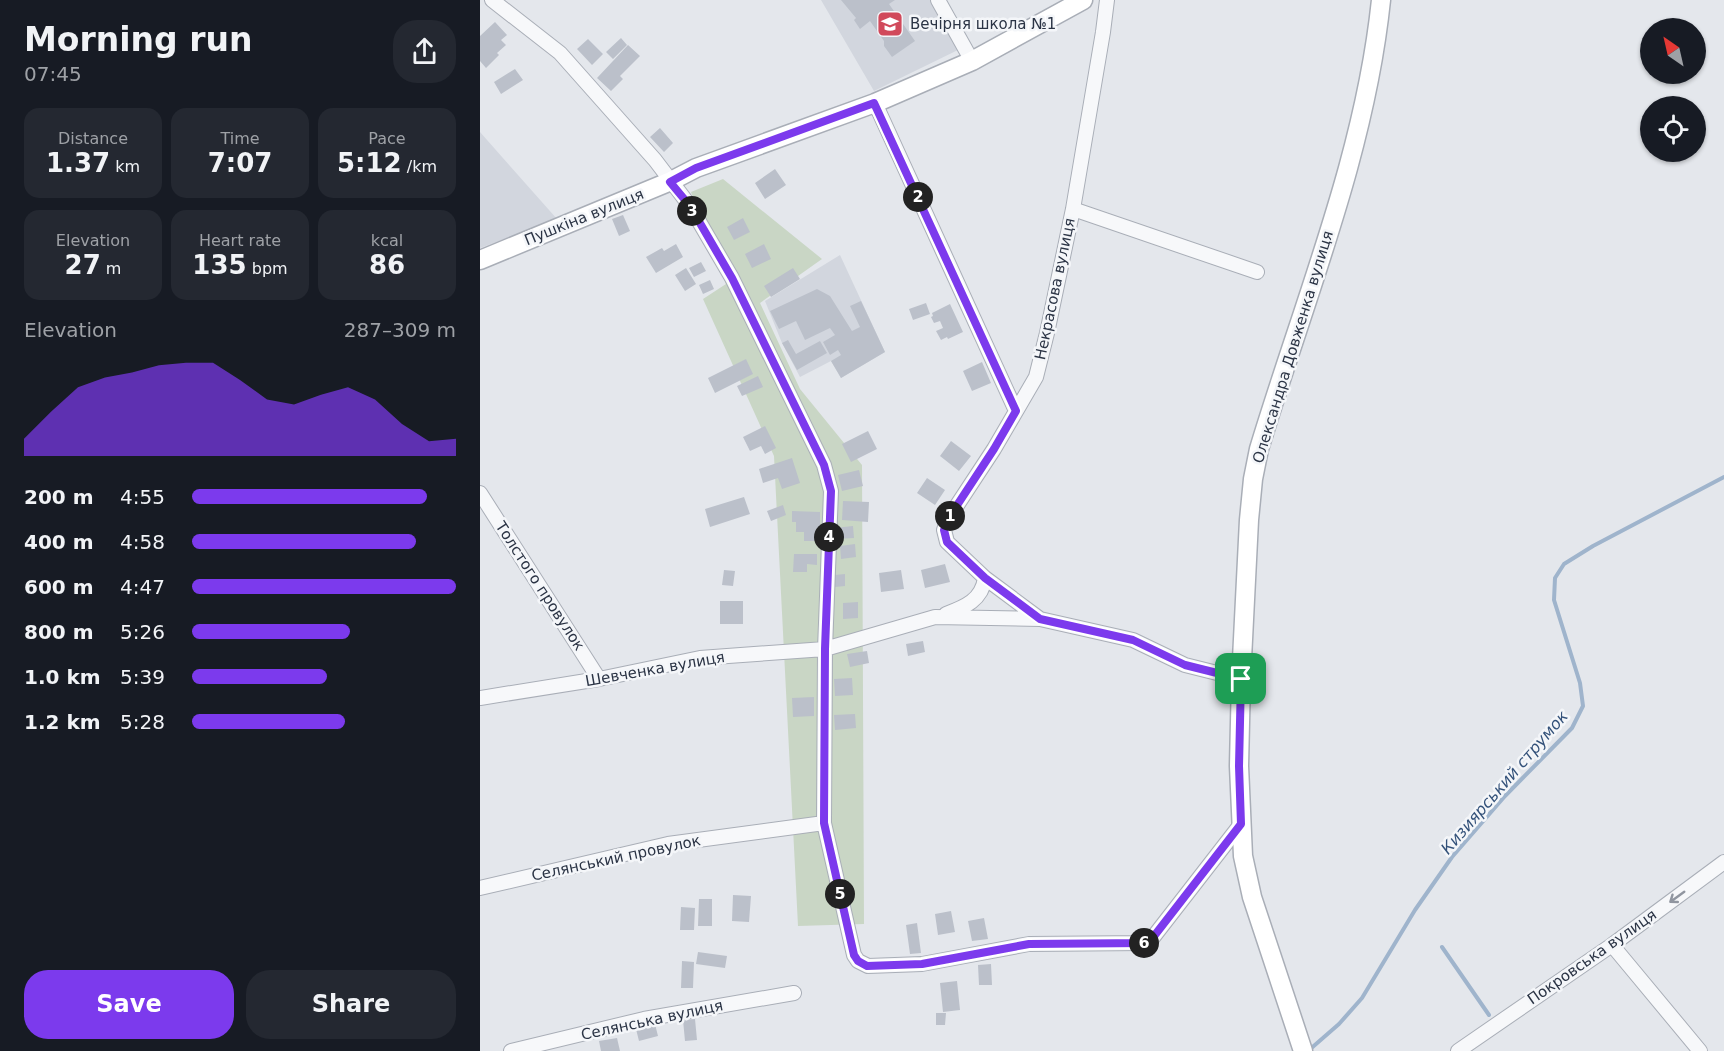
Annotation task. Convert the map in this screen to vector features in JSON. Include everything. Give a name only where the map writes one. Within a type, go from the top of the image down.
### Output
[{"type":"street","points":[[492,0],[560,53],[655,160],[690,206],[732,278],[824,465],[831,491],[825,649],[824,823],[854,955],[858,961],[867,966],[922,964],[1029,944],[1145,943],[1151,940],[1241,824]]},
{"type":"street","points":[[938,0],[972,62]]},
{"type":"street","name":"Пушкіна вулиця","points":[[480,260],[670,182],[696,168],[874,103],[972,62],[1083,0]]},
{"type":"street","name":"Некрасова вулиця","points":[[1040,619],[985,578],[947,542],[944,530],[948,519],[994,449],[1036,376],[1073,209],[1107,0]]},
{"type":"street","name":"Олександра Довженка вулиця","points":[[1304,1051],[1252,897],[1243,856],[1239,766],[1249,520],[1253,478],[1259,448],[1352,158],[1365,106],[1381,0]]},
{"type":"street","points":[[874,103],[1016,411]]},
{"type":"street","points":[[1073,209],[1257,272]]},
{"type":"street","name":"Толстого провулок","points":[[480,493],[485,511],[599,679]]},
{"type":"street","name":"Шевченка вулиця","points":[[480,698],[599,679],[700,658],[825,649],[960,609],[979,595],[984,588],[985,578]]},
{"type":"street","name":"Шевченка вулиця","points":[[935,617],[1040,619],[1133,640],[1185,665],[1241,679]]},
{"type":"street","name":"Селянський провулок","points":[[480,888],[668,844],[824,823]]},
{"type":"street","name":"Покровська вулиця","points":[[1458,1051],[1612,945],[1724,862]]},
{"type":"street","points":[[1612,945],[1700,1051]]},
{"type":"street","name":"Селянська вулиця","points":[[511,1051],[644,1019],[794,993]]},
{"type":"shaded area","name":"Вечірня школа №1","points":[[821,0],[931,0],[960,49],[874,91]]},
{"type":"shaded area","points":[[480,132],[557,219],[480,248]]},
{"type":"shaded area","points":[[840,255],[885,352],[841,378],[831,361],[800,377],[782,343],[765,301]]},
{"type":"green space","points":[[723,179],[822,259],[760,303],[800,389],[862,465],[864,924],[798,926],[774,456],[703,299],[726,284],[691,192]]},
{"type":"building","points":[[841,0],[895,0],[889,4],[915,41],[892,57],[870,21],[860,29],[854,20],[856,18]]},
{"type":"building","points":[[495,22],[507,35],[501,40],[506,45],[486,68],[480,61],[480,36]]},
{"type":"building","points":[[621,38],[627,45],[613,59],[606,52]]},
{"type":"building","points":[[588,39],[603,54],[592,65],[577,49]]},
{"type":"building","points":[[628,45],[640,56],[620,76],[623,79],[611,91],[597,78]]},
{"type":"building","points":[[515,69],[523,80],[501,94],[494,82]]},
{"type":"building","points":[[660,128],[673,143],[664,152],[650,137]]},
{"type":"building","points":[[775,169],[786,185],[765,199],[755,183]]},
{"type":"building","points":[[623,215],[630,231],[619,236],[612,219]]},
{"type":"building","points":[[743,218],[750,232],[734,240],[727,227]]},
{"type":"building","points":[[676,244],[683,257],[656,273],[646,257],[662,248],[664,251]]},
{"type":"building","points":[[764,244],[771,259],[752,268],[745,254]]},
{"type":"building","points":[[701,262],[706,271],[694,277],[689,268]]},
{"type":"building","points":[[686,268],[696,284],[685,291],[675,275]]},
{"type":"building","points":[[793,268],[800,279],[771,297],[764,286]]},
{"type":"building","points":[[710,280],[714,289],[703,294],[699,285]]},
{"type":"building","points":[[817,289],[830,296],[852,331],[860,327],[850,306],[861,301],[885,352],[841,378],[831,361],[841,355],[838,350],[830,355],[823,342],[835,335],[830,328],[805,340],[796,321],[779,329],[770,311]]},
{"type":"building","points":[[926,303],[930,314],[913,320],[909,309]]},
{"type":"building","points":[[950,304],[963,332],[941,340],[936,331],[943,328],[940,321],[934,323],[932,313]]},
{"type":"building","points":[[788,340],[796,354],[820,341],[827,353],[797,370],[782,343]]},
{"type":"building","points":[[746,359],[753,374],[715,393],[708,378]]},
{"type":"building","points":[[982,362],[991,383],[972,391],[963,371]]},
{"type":"building","points":[[758,376],[763,387],[742,396],[737,386]]},
{"type":"building","points":[[765,426],[776,448],[765,454],[761,446],[750,451],[743,437]]},
{"type":"building","points":[[868,431],[877,449],[851,462],[842,444]]},
{"type":"building","points":[[951,441],[971,456],[959,471],[940,456]]},
{"type":"building","points":[[792,458],[800,483],[782,489],[778,478],[763,483],[759,469]]},
{"type":"building","points":[[859,470],[863,486],[842,491],[838,475]]},
{"type":"building","points":[[927,478],[945,490],[935,505],[917,493]]},
{"type":"building","points":[[744,497],[750,514],[710,527],[705,509]]},
{"type":"building","points":[[843,501],[869,502],[868,522],[842,520]]},
{"type":"building","points":[[783,505],[786,515],[771,521],[767,511]]},
{"type":"building","points":[[792,511],[820,512],[820,541],[804,541],[804,532],[796,532],[796,522],[792,522]]},
{"type":"building","points":[[853,526],[854,538],[836,539],[835,528]]},
{"type":"building","points":[[855,544],[856,557],[841,559],[840,546]]},
{"type":"building","points":[[794,554],[817,554],[817,565],[807,564],[807,572],[793,572]]},
{"type":"building","points":[[945,564],[950,582],[925,588],[921,570]]},
{"type":"building","points":[[724,570],[735,571],[733,586],[722,585]]},
{"type":"building","points":[[901,570],[904,589],[881,592],[879,573]]},
{"type":"building","points":[[845,574],[845,586],[835,587],[835,575]]},
{"type":"building","points":[[720,601],[743,601],[743,624],[720,624]]},
{"type":"building","points":[[858,602],[858,618],[843,619],[843,603]]},
{"type":"building","points":[[923,641],[925,652],[908,656],[906,644]]},
{"type":"building","points":[[867,651],[869,663],[850,667],[847,654]]},
{"type":"building","points":[[852,678],[853,695],[835,696],[834,679]]},
{"type":"building","points":[[814,697],[814,716],[793,717],[792,698]]},
{"type":"building","points":[[855,714],[856,728],[835,730],[834,715]]},
{"type":"building","points":[[733,895],[751,896],[749,922],[732,921]]},
{"type":"building","points":[[699,899],[712,899],[712,926],[698,926]]},
{"type":"building","points":[[681,907],[695,908],[694,930],[680,930]]},
{"type":"building","points":[[951,911],[955,932],[938,935],[935,914]]},
{"type":"building","points":[[984,918],[988,939],[972,941],[968,921]]},
{"type":"building","points":[[917,923],[921,953],[910,954],[906,925]]},
{"type":"building","points":[[698,952],[727,956],[725,968],[696,964]]},
{"type":"building","points":[[682,961],[694,962],[693,988],[681,988]]},
{"type":"building","points":[[991,964],[992,985],[979,985],[978,965]]},
{"type":"building","points":[[957,981],[960,1010],[943,1012],[940,983]]},
{"type":"building","points":[[936,1013],[946,1013],[945,1025],[936,1025]]},
{"type":"building","points":[[695,1019],[697,1040],[685,1041],[683,1020]]},
{"type":"building","points":[[655,1024],[658,1036],[639,1041],[636,1029]]},
{"type":"building","points":[[617,1038],[620,1051],[601,1051],[599,1041]]},
{"type":"waterway","name":"Кизиярський струмок","points":[[1308,1051],[1339,1024],[1362,998],[1415,910],[1452,857],[1505,796],[1572,728],[1583,706],[1580,683],[1554,600],[1555,578],[1564,564],[1593,546],[1724,477]]},
{"type":"waterway","points":[[1442,947],[1489,1015]]},
{"type":"place","name":"Вечірня школа №1","points":[[890,24]]},
{"type":"route","points":[[874,103],[1016,411],[948,519],[944,530],[947,542],[985,578],[1040,619],[1133,640],[1185,665],[1241,679],[1239,766],[1241,824],[1151,940],[1145,943],[1121,944],[1029,944],[922,964],[867,966],[858,961],[854,955],[824,823],[825,649],[831,491],[824,465],[732,278],[690,206],[670,182],[696,168],[874,103]]}]
